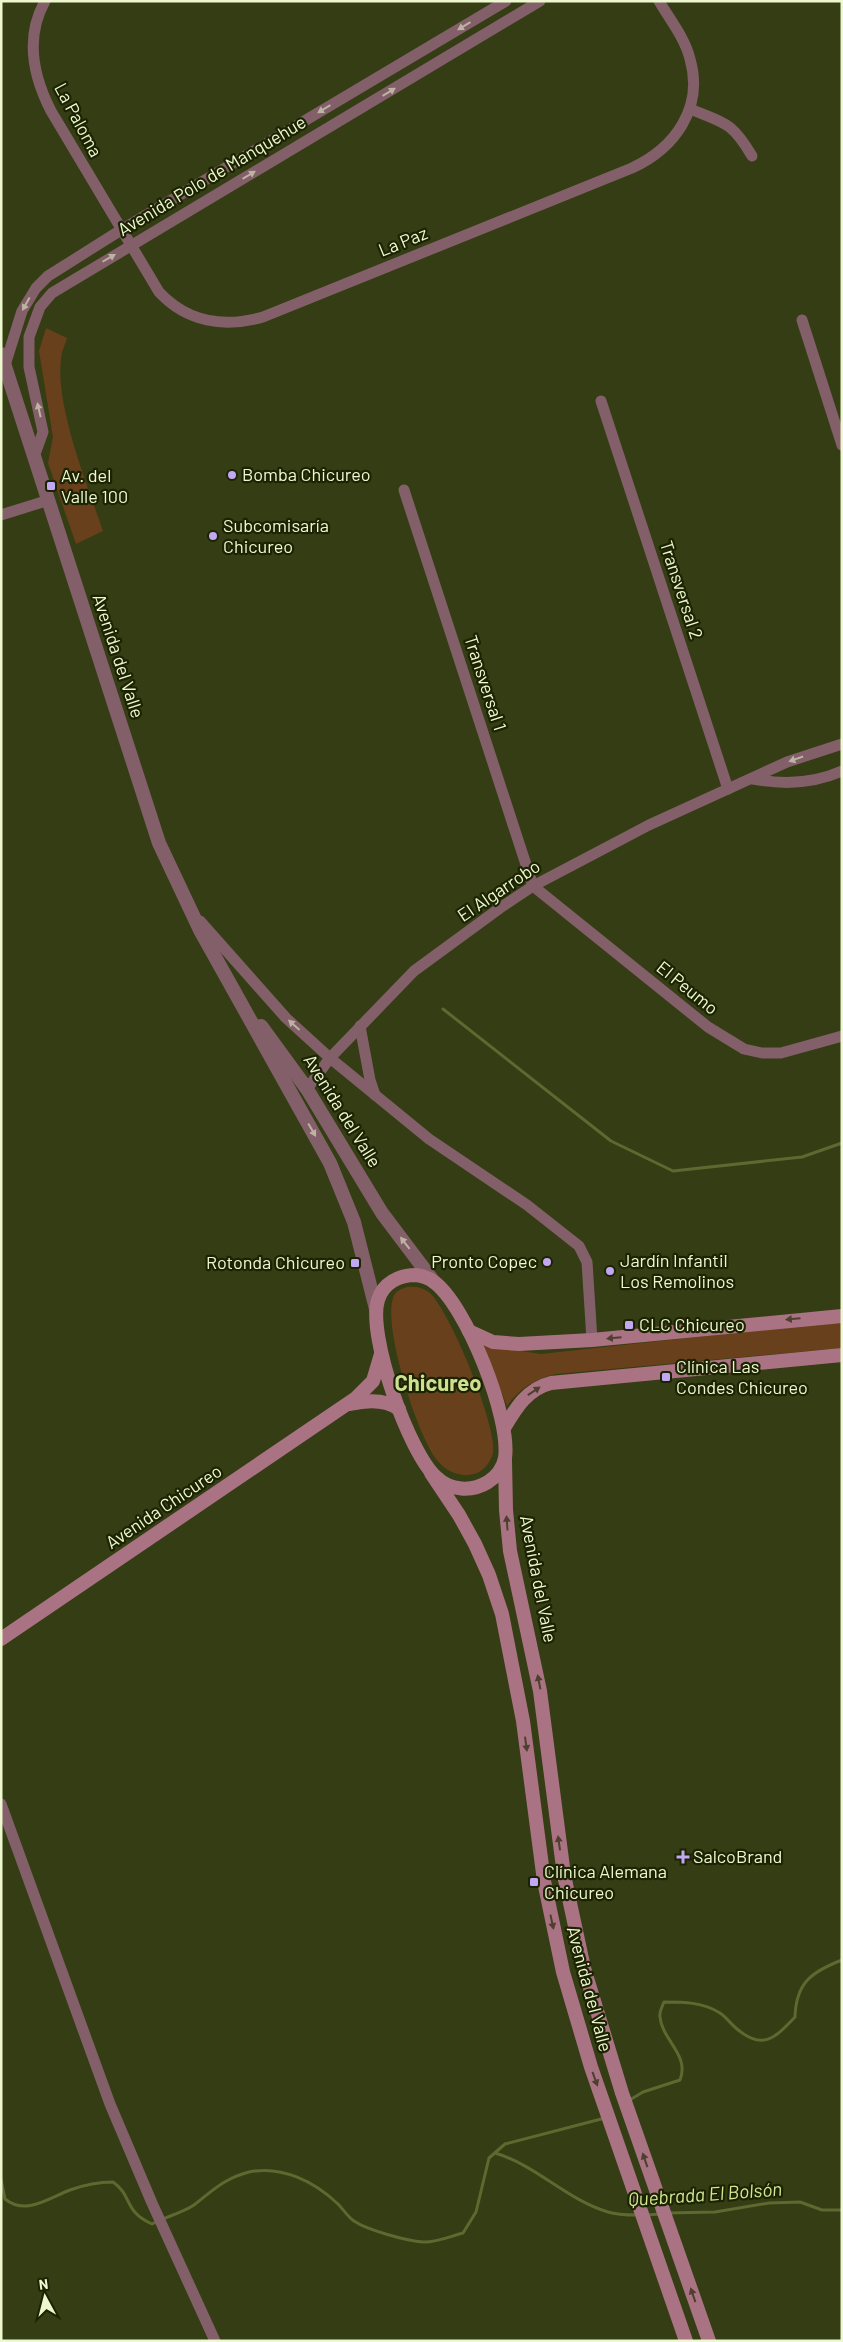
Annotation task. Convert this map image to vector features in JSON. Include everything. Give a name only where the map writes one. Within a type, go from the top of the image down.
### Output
[{"type":"main road","points":[[381,1348],[376,1309],[383,1290],[398,1279],[416,1275],[434,1282]]},
{"type":"main road","name":"Avenida del Valle","points":[[434,1282],[454,1305],[469,1331],[491,1384],[504,1428],[506,1510],[510,1551],[540,1691],[567,1888],[588,1986],[622,2094],[709,2341]]},
{"type":"main road","points":[[469,1331],[492,1342],[507,1344],[592,1340],[842,1316]]},
{"type":"main road","name":"Avenida del Valle","points":[[381,1348],[386,1371],[399,1409],[418,1452],[459,1515],[475,1544],[489,1575],[502,1614],[518,1690],[539,1851],[556,1941],[582,2038],[686,2341]]},
{"type":"main road","name":"Avenida Chicureo","points":[[1,1639],[347,1405],[373,1381],[379,1364],[381,1348]]},
{"type":"main road","points":[[504,1428],[526,1397],[538,1388],[551,1382],[842,1355]]},
{"type":"main road","name":"Avenida Chicureo","points":[[347,1405],[378,1401],[391,1404],[399,1409]]},
{"type":"main road","points":[[431,1473],[448,1486],[462,1489],[476,1488],[496,1476],[505,1460]]},
{"type":"street","name":"La Paloma","points":[[45,1],[37,18],[33,40],[33,58],[39,84],[51,111],[131,246]]},
{"type":"street","name":"Avenida Polo de Manquehue","points":[[3,360],[29,299],[40,283],[70,261],[506,1]]},
{"type":"street","name":"Avenida Polo de Manquehue","points":[[34,457],[43,432],[29,367],[29,337],[35,316],[44,301],[60,288],[540,1]]},
{"type":"street","name":"La Paz","points":[[131,246],[159,292],[178,308],[198,318],[219,323],[251,321],[644,163],[661,152],[681,128],[690,109],[693,85],[690,58],[685,44],[660,1]]},
{"type":"street","points":[[690,109],[731,126],[740,135],[752,156]]},
{"type":"street","points":[[802,320],[842,445]]},
{"type":"street","name":"Avenida del Valle","points":[[3,360],[147,808],[167,861],[189,909],[315,1135],[337,1180],[360,1240],[376,1309]]},
{"type":"street","name":"Transversal 2","points":[[601,401],[728,789]]},
{"type":"street","name":"Transversal 1","points":[[404,490],[533,886]]},
{"type":"street","points":[[1,515],[48,500]]},
{"type":"street","name":"El Algarrobo","points":[[308,1088],[330,1058],[414,971],[533,886],[649,825],[787,762],[842,744]]},
{"type":"street","points":[[753,779],[773,783],[798,783],[827,777],[842,771]]},
{"type":"street","name":"El Peumo","points":[[533,886],[708,1027],[744,1049],[762,1053],[781,1053],[842,1036]]},
{"type":"street","points":[[189,909],[286,1018],[330,1058],[429,1139],[527,1205],[580,1246],[587,1262],[592,1340]]},
{"type":"street","name":"Avenida del Valle","points":[[217,961],[248,1008],[308,1088],[382,1213],[434,1282]]},
{"type":"street","points":[[360,1026],[370,1080],[376,1097]]},
{"type":"street","points":[[1,1804],[110,2104],[215,2341]]},
{"type":"shaded area","points":[[46,328],[67,338],[61,357],[60,378],[63,400],[74,446],[103,531],[76,544],[48,463],[53,437],[39,351]]},
{"type":"shaded area","points":[[407,1287],[418,1287],[426,1290],[438,1303],[459,1344],[480,1395],[493,1439],[493,1453],[486,1466],[477,1473],[464,1475],[454,1473],[440,1464],[420,1428],[397,1355],[391,1312],[394,1296],[397,1292]]},
{"type":"shaded area","points":[[842,1323],[842,1348],[556,1374],[528,1386],[507,1406],[483,1345],[541,1354],[804,1325]]},
{"type":"waterway","points":[[443,1009],[611,1141],[673,1171],[802,1157],[842,1143]]},
{"type":"waterway","points":[[628,2101],[643,2092],[680,2080],[682,2071],[679,2055],[665,2033],[660,2017],[660,2011],[664,2002],[686,2003],[713,2009],[724,2016],[746,2036],[754,2039],[768,2039],[775,2036],[795,2017],[798,1995],[807,1980],[822,1969],[842,1960]]},
{"type":"waterway","points":[[1,2179],[5,2199],[21,2206],[38,2204],[70,2190],[96,2183],[113,2182],[119,2187],[136,2214],[152,2224],[189,2208],[233,2178],[249,2172],[261,2170],[274,2171],[286,2173],[308,2182],[329,2196],[352,2219],[360,2224],[398,2237],[428,2242],[463,2233],[476,2212],[489,2158],[505,2144],[605,2118]]},
{"type":"waterway","name":"Quebrada El Bolsón","points":[[495,2153],[510,2158],[593,2207],[615,2214],[638,2215]]},
{"type":"waterway","name":"Quebrada El Bolsón","points":[[667,2213],[715,2212],[769,2203],[800,2202],[822,2210],[842,2210]]},
{"type":"waterway","name":"Quebrada El Bolsón","points":[[647,2215],[661,2214]]},
{"type":"place","name":"Bomba Chicureo","points":[[232,475]]},
{"type":"place","name":"Av. del Valle 100","points":[[51,486]]},
{"type":"place","name":"Subcomisaría Chicureo","points":[[213,536]]},
{"type":"place","name":"Pronto Copec","points":[[547,1262]]},
{"type":"place","name":"Rotonda Chicureo","points":[[355,1263]]},
{"type":"place","name":"Jardín Infantil Los Remolinos","points":[[610,1271]]},
{"type":"place","name":"CLC Chicureo","points":[[629,1325]]},
{"type":"place","name":"Clínica Las Condes Chicureo","points":[[666,1377]]},
{"type":"place","name":"SalcoBrand","points":[[683,1857]]},
{"type":"place","name":"Clínica Alemana Chicureo","points":[[534,1882]]},
{"type":"district","name":"Chicureo","points":[[438,1383]]}]
